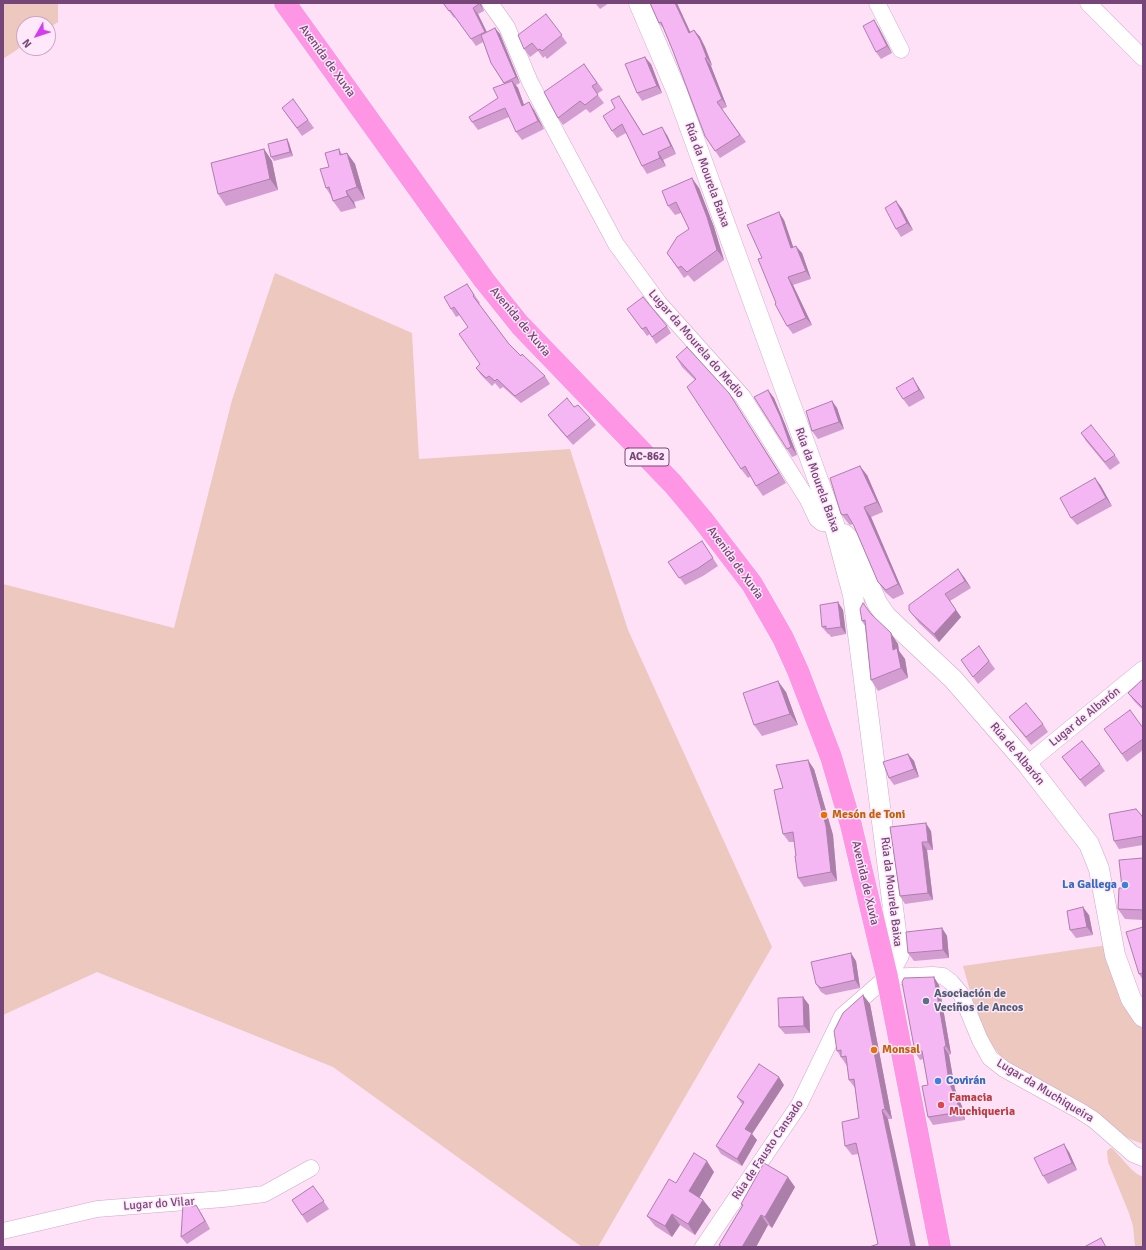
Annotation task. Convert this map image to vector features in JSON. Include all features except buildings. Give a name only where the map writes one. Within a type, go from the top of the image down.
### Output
[{"type":"main road","name":"Avenida de Xuvia","points":[[285,3],[484,280],[520,325],[672,484],[703,520],[734,559],[765,606],[783,638],[798,671],[831,758],[852,825],[887,977],[940,1247]]},
{"type":"street","name":"Lugar da Mourela do Medio","points":[[490,3],[507,27],[530,82],[616,244],[659,303],[743,397],[808,500],[817,519],[822,523],[834,524]]},
{"type":"street","name":"Rúa da Mourela Baixa","points":[[639,3],[676,92],[834,524],[853,595],[899,955],[887,977]]},
{"type":"street","points":[[877,3],[901,50]]},
{"type":"street","points":[[1088,3],[1143,58]]},
{"type":"street","name":"Rúa de Albarón","points":[[834,524],[850,540],[877,603],[886,616],[953,679],[1027,764],[1089,844],[1099,869],[1116,955],[1130,999],[1143,1017]]},
{"type":"street","name":"Lugar de Albarón","points":[[1027,764],[1143,669]]},
{"type":"street","name":"Lugar da Muchiqueira","points":[[887,977],[943,976],[951,982],[961,994],[980,1040],[990,1058],[1004,1069],[1094,1120],[1133,1154],[1143,1158]]},
{"type":"street","name":"Rúa de Fausto Cansado","points":[[703,1247],[800,1105],[842,1016],[887,977]]},
{"type":"street","name":"Lugar do Vilar","points":[[3,1231],[97,1209],[223,1199],[264,1194],[311,1168]]},
{"type":"shaded area","points":[[3,3],[58,3],[58,22],[56,23],[56,16],[16,16],[16,50],[3,59]]},
{"type":"shaded area","points":[[275,273],[412,333],[419,459],[570,449],[628,630],[772,947],[598,1247],[582,1247],[333,1067],[97,972],[3,1015],[3,584],[174,628],[232,400]]},
{"type":"shaded area","points":[[1108,945],[1138,1023],[1143,1028],[1143,1144],[1117,1132],[1014,1068],[999,1054],[986,1038],[979,1023],[963,966]]},
{"type":"shaded area","points":[[1110,1148],[1114,1150],[1131,1169],[1143,1177],[1143,1247],[1135,1246],[1133,1226],[1129,1213],[1108,1162],[1107,1151]]},
{"type":"place","name":"Mesón de Toni","points":[[824,815]]},
{"type":"place","name":"La Gallega","points":[[1125,885]]},
{"type":"place","name":"Asociación de Veciños de Ancos","points":[[926,1001]]},
{"type":"place","name":"Monsal","points":[[874,1050]]},
{"type":"place","name":"Covirán","points":[[938,1081]]},
{"type":"place","name":"Famacia Muchiqueria","points":[[941,1105]]}]
